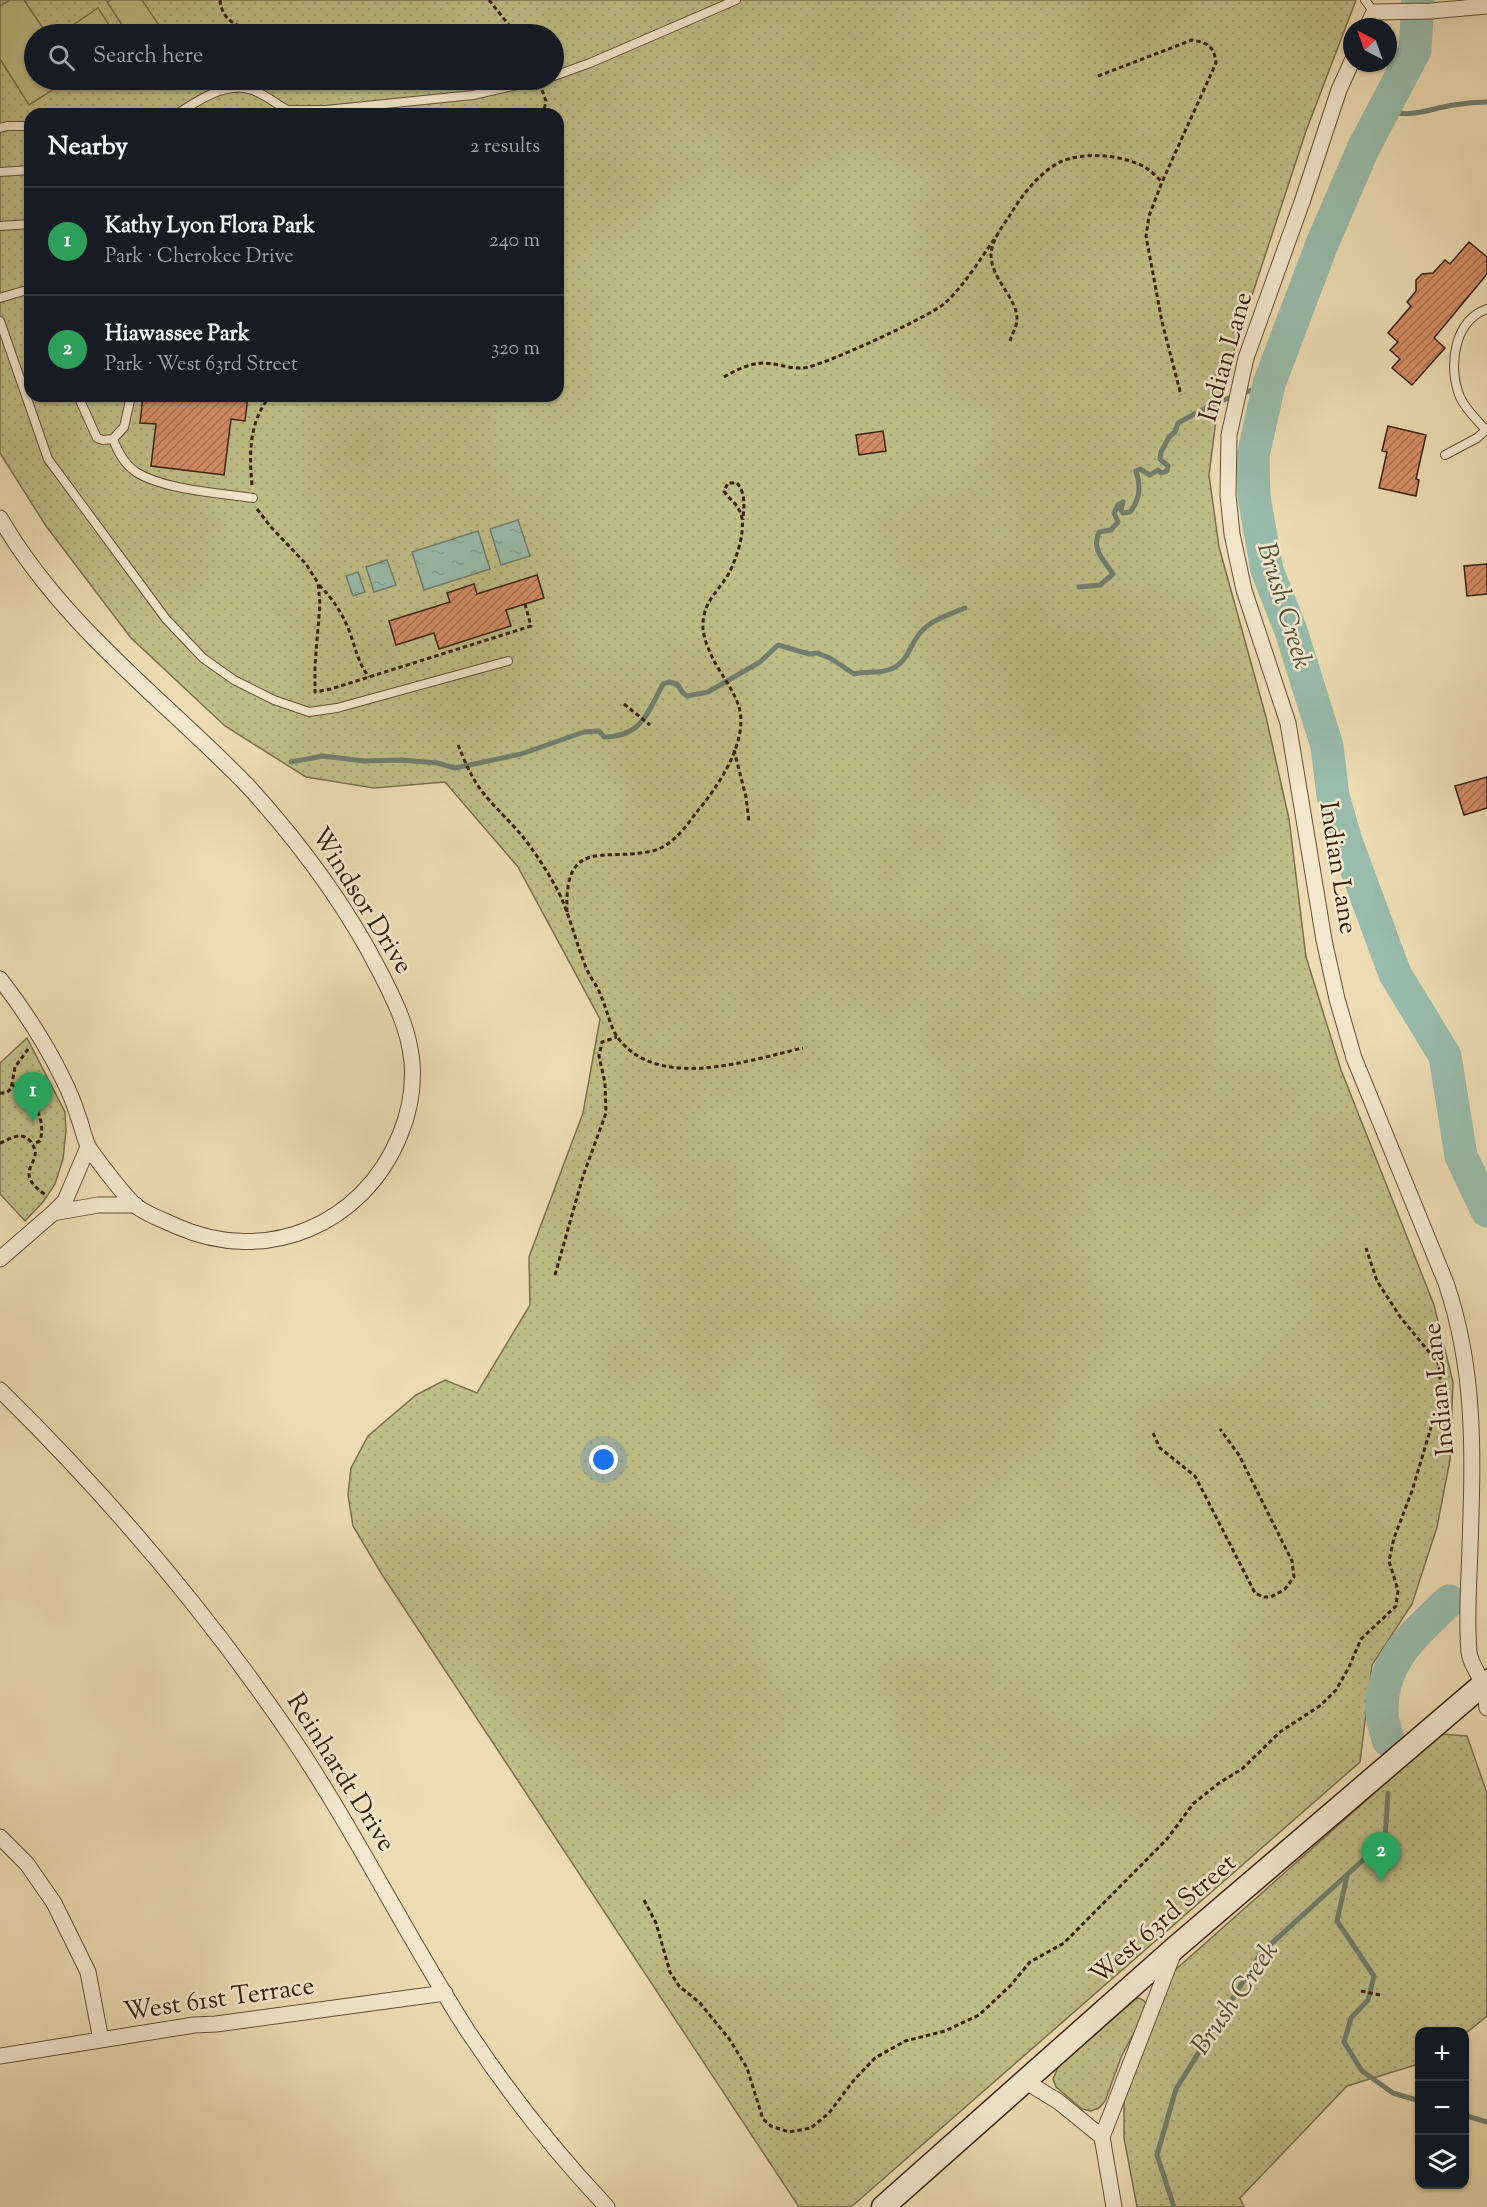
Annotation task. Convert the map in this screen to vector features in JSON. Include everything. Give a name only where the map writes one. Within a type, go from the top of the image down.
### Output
[{"type":"main road","name":"West 63rd Street","points":[[883,2207],[1176,1947],[1485,1683]]},
{"type":"street","points":[[1370,6],[1395,12],[1487,6]]},
{"type":"street","name":"Indian Lane","points":[[1347,72],[1246,358],[1229,435],[1228,495],[1232,534],[1244,590],[1288,723],[1324,940],[1337,999],[1354,1058],[1446,1283],[1457,1315],[1465,1350],[1471,1411],[1472,1470],[1468,1604],[1469,1655],[1485,1683],[1487,1708]]},
{"type":"street","name":"Windsor Drive","points":[[0,518],[44,582],[80,626],[233,770],[300,847],[346,914],[373,959],[395,1002],[407,1036],[412,1064],[410,1098],[405,1121],[383,1169],[362,1194],[345,1209],[308,1230],[281,1238],[254,1242],[222,1240],[191,1232],[136,1205],[88,1147]]},
{"type":"street","points":[[0,979],[40,1038],[63,1078],[88,1147],[64,1201],[0,1258]]},
{"type":"street","points":[[53,1213],[98,1205],[136,1205]]},
{"type":"street","name":"Reinhardt Drive","points":[[0,1389],[53,1442],[135,1532],[227,1646],[293,1740],[337,1809],[468,2030],[528,2114],[607,2207]]},
{"type":"street","points":[[0,1837],[27,1864],[54,1903],[88,1972],[101,2040]]},
{"type":"street","points":[[1114,2207],[1102,2137],[1176,1947]]},
{"type":"street","name":"West 61st Terrace","points":[[0,2055],[194,2025],[216,2025],[445,1993]]},
{"type":"street","points":[[1025,2081],[1059,2102],[1102,2137]]},
{"type":"lane","points":[[564,72],[736,0]]},
{"type":"lane","points":[[186,108],[201,98],[225,90]]},
{"type":"lane","points":[[251,90],[266,96],[279,108]]},
{"type":"lane","points":[[350,108],[420,102],[497,90]]},
{"type":"lane","points":[[0,128],[24,126]]},
{"type":"lane","points":[[0,172],[24,170]]},
{"type":"lane","points":[[0,226],[24,224]]},
{"type":"lane","points":[[0,298],[24,291]]},
{"type":"lane","points":[[1445,455],[1477,438],[1486,430],[1466,407],[1460,396],[1454,358],[1461,335],[1469,322],[1487,309]]},
{"type":"lane","points":[[0,321],[24,390]]},
{"type":"lane","points":[[28,402],[48,459],[166,619],[203,658],[234,680],[274,700],[309,712],[337,708],[508,661]]},
{"type":"lane","points":[[81,402],[97,438],[103,440],[112,439],[123,427],[129,402]]},
{"type":"lane","points":[[112,439],[119,456],[135,472],[149,478],[178,487],[253,498]]},
{"type":"path","points":[[220,0],[226,20],[235,24]]},
{"type":"path","points":[[489,0],[508,24]]},
{"type":"path","points":[[1098,76],[1192,40],[1206,43],[1215,52],[1216,63],[1162,182],[1149,216],[1146,236],[1162,322],[1181,395]]},
{"type":"path","points":[[542,90],[546,101],[544,108]]},
{"type":"path","points":[[724,377],[742,368],[762,363],[804,368],[827,361],[928,315],[944,304],[961,286],[1021,198],[1044,173],[1061,162],[1092,155],[1125,160],[1146,168],[1162,182]]},
{"type":"path","points":[[998,234],[991,254],[994,271],[1012,303],[1017,319],[1010,341]]},
{"type":"path","points":[[266,402],[258,413],[252,435],[250,468],[253,498],[259,513],[306,564],[341,612],[359,663],[369,677]]},
{"type":"path","points":[[567,912],[566,889],[572,873],[582,861],[600,854],[654,851],[673,840],[703,804],[724,772],[734,750],[738,741],[739,707],[704,635],[704,616],[711,596],[728,574],[738,550],[743,520],[745,504],[742,489],[737,483],[728,483],[724,491],[739,508],[743,520]]},
{"type":"path","points":[[318,583],[320,604],[315,692],[531,626],[525,604]]},
{"type":"path","points":[[624,704],[650,725]]},
{"type":"path","points":[[458,744],[471,775],[484,795],[523,837],[542,863],[567,912],[589,973],[601,995],[617,1037],[631,1050],[650,1062],[677,1068],[705,1069],[803,1048]]},
{"type":"path","points":[[734,750],[746,797],[749,822]]},
{"type":"path","points":[[555,1275],[583,1176],[606,1113],[605,1083],[599,1056],[602,1042],[617,1037]]},
{"type":"path","points":[[0,1093],[6,1093],[11,1089],[15,1067],[31,1046]]},
{"type":"path","points":[[12,1085],[25,1093],[39,1111],[42,1134],[40,1141],[33,1144]]},
{"type":"path","points":[[0,1143],[18,1136],[27,1138],[33,1144],[36,1151],[29,1177],[38,1190],[47,1196]]},
{"type":"path","points":[[644,1900],[656,1923],[670,1972],[679,1986],[700,2003],[730,2040],[747,2068],[763,2119],[771,2126],[789,2132],[811,2128],[829,2113],[854,2080],[875,2058],[905,2041],[945,2031],[979,2015],[1010,1986],[1030,1962],[1064,1943],[1167,1839],[1193,1804],[1242,1768],[1280,1732],[1321,1705],[1336,1690],[1361,1640],[1396,1606],[1398,1590],[1389,1561],[1394,1538],[1412,1491],[1441,1394],[1439,1364],[1401,1318],[1377,1281],[1366,1248]]},
{"type":"path","points":[[1153,1433],[1160,1448],[1195,1476],[1255,1593],[1263,1597],[1271,1597],[1285,1589],[1294,1577],[1292,1561],[1239,1455],[1220,1429]]},
{"type":"path","points":[[1361,1991],[1380,1995]]},
{"type":"shaded area","points":[[0,0],[1356,0],[1349,18],[1343,18],[1343,34],[1306,131],[1219,396],[1209,475],[1219,547],[1266,717],[1289,819],[1306,957],[1341,1070],[1434,1305],[1453,1382],[1450,1460],[1437,1527],[1412,1604],[1372,1665],[1360,1762],[851,2207],[799,2207],[381,1573],[353,1526],[348,1495],[351,1468],[368,1436],[416,1395],[445,1380],[477,1393],[530,1305],[529,1257],[583,1113],[600,1019],[518,867],[445,782],[374,788],[306,777],[225,726],[131,638],[46,526],[0,453]]},
{"type":"shaded area","points":[[10,0],[24,0],[40,24],[24,24],[24,90],[52,90],[29,105],[0,59],[0,6]]},
{"type":"shaded area","points":[[142,0],[158,24],[121,24],[107,2]]},
{"type":"shaded area","points":[[98,8],[108,24],[74,24]]},
{"type":"shaded area","points":[[27,1038],[65,1112],[66,1131],[63,1159],[55,1184],[43,1202],[25,1221],[0,1194],[0,1063]]},
{"type":"shaded area","points":[[1441,1734],[1467,1736],[1487,1793],[1487,2016],[1469,2031],[1469,2027],[1415,2027],[1415,2065],[1347,2086],[1240,2198],[1244,2207],[1137,2207],[1124,2138],[1124,2098],[1174,1971]]},
{"type":"shaded area","points":[[1137,1998],[1145,2002],[1146,2011],[1122,2055],[1105,2101],[1099,2108],[1091,2111],[1082,2109],[1056,2087],[1053,2079],[1059,2065]]},
{"type":"water","points":[[518,520],[530,556],[501,565],[490,529]]},
{"type":"water","points":[[478,531],[490,569],[424,590],[412,552]]},
{"type":"water","points":[[387,560],[396,585],[374,592],[366,567]]},
{"type":"water","points":[[358,572],[365,592],[353,596],[346,576]]},
{"type":"building","points":[[1469,242],[1487,257],[1487,274],[1434,338],[1445,348],[1412,385],[1392,368],[1400,359],[1390,350],[1398,342],[1388,333],[1411,306],[1407,302],[1416,291],[1416,280],[1422,274],[1433,273],[1445,260],[1450,264]]},
{"type":"building","points":[[142,402],[247,402],[245,421],[231,419],[224,475],[151,466],[156,424],[140,423]]},
{"type":"building","points":[[1388,426],[1426,435],[1416,479],[1419,480],[1416,496],[1379,488],[1387,452],[1382,451]]},
{"type":"building","points":[[883,431],[886,451],[859,455],[856,435]]},
{"type":"building","points":[[1487,564],[1487,594],[1467,596],[1464,566]]},
{"type":"building","points":[[537,575],[544,598],[506,610],[511,626],[439,649],[434,633],[396,645],[389,621],[450,602],[447,593],[474,584],[477,594]]},
{"type":"building","points":[[1487,777],[1487,808],[1464,815],[1455,786]]},
{"type":"waterway","name":"Brush Creek","points":[[1418,0],[1415,50],[1363,149],[1322,244],[1269,384],[1253,456],[1254,497],[1267,570],[1291,631],[1327,746],[1333,796],[1346,841],[1395,974],[1445,1056],[1461,1156],[1487,1211]]},
{"type":"waterway","points":[[1385,108],[1393,112],[1410,114],[1458,104],[1487,102]]},
{"type":"waterway","points":[[1079,587],[1100,585],[1113,574],[1098,550],[1099,532],[1111,530],[1118,522],[1114,513],[1118,505],[1123,502],[1121,510],[1123,513],[1130,512],[1136,503],[1139,493],[1136,471],[1140,469],[1150,475],[1158,470],[1161,473],[1167,471],[1168,466],[1160,459],[1161,452],[1169,437],[1175,432],[1178,423],[1215,403],[1269,384]]},
{"type":"waterway","points":[[291,762],[323,756],[364,761],[401,760],[437,763],[455,768],[521,754],[584,732],[599,731],[604,737],[617,736],[627,733],[642,721],[663,684],[669,682],[677,684],[687,696],[708,692],[760,662],[778,645],[809,654],[817,653],[830,658],[854,674],[886,671],[901,662],[916,638],[930,624],[965,608]]},
{"type":"waterway","name":"Brush Creek","points":[[1388,1740],[1383,1723],[1383,1695],[1393,1663],[1412,1637],[1449,1601]]},
{"type":"waterway","name":"Brush Creek","points":[[1174,2207],[1157,2155],[1176,2089],[1261,1953],[1385,1840],[1388,1793]]},
{"type":"waterway","points":[[1347,1876],[1337,1921],[1374,1976],[1368,2000],[1351,2018],[1344,2042],[1362,2071],[1393,2093],[1415,2100]]},
{"type":"waterway","points":[[1469,2117],[1487,2122]]},
{"type":"place","name":"Kathy Lyon Flora Park","points":[[33,1122]]},
{"type":"place","name":"Hiawassee Park","points":[[1381,1882]]}]
